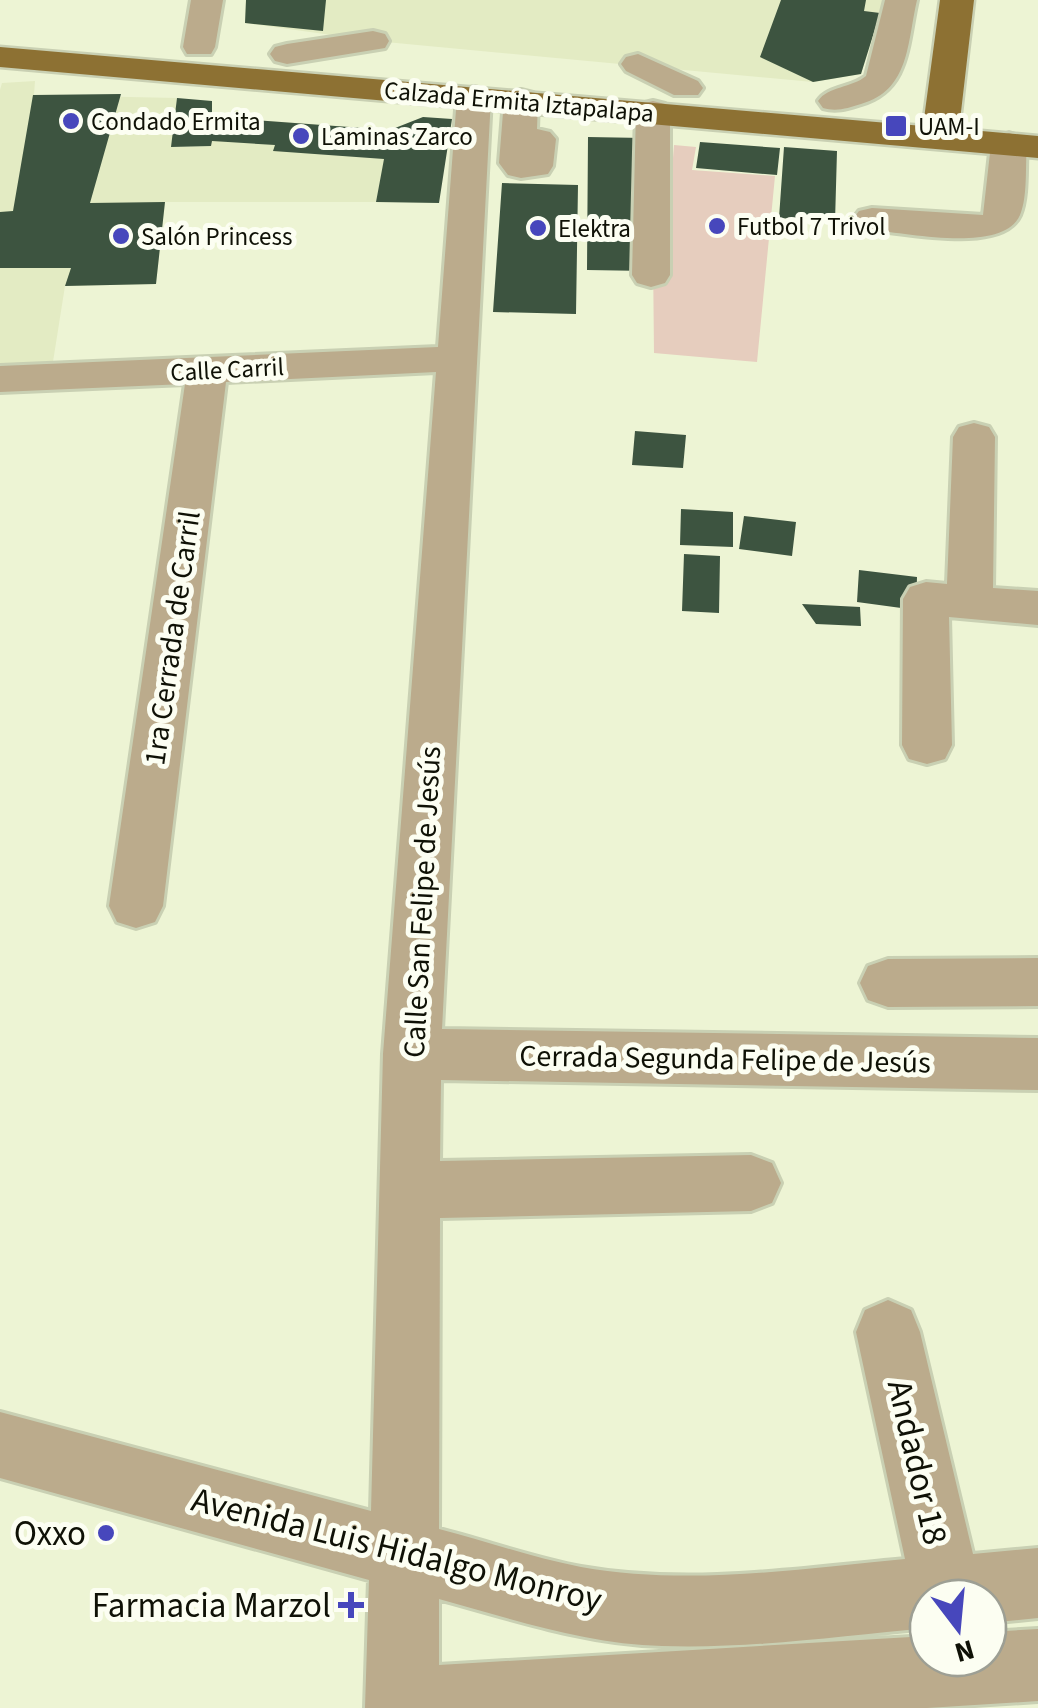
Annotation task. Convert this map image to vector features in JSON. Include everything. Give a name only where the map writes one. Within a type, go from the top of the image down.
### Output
[{"type":"main road","points":[[941,124],[956,0]]},
{"type":"main road","name":"Calzada Ermita Iztapalapa","points":[[0,29],[287,54],[688,102],[941,124],[1038,118]]},
{"type":"main road","name":"Calzada Ermita Iztapalapa","points":[[0,57],[652,112],[688,102],[836,101],[1024,146]]},
{"type":"street","points":[[198,47],[207,0]]},
{"type":"street","points":[[836,101],[869,91],[882,79],[901,0]]},
{"type":"street","points":[[287,54],[373,41]]},
{"type":"street","points":[[638,64],[688,102],[682,174]]},
{"type":"street","points":[[498,99],[521,167],[536,166],[538,139]]},
{"type":"street","name":"Calle San Felipe de Jesús","points":[[402,1706],[412,1054],[469,344],[498,99]]},
{"type":"street","points":[[651,276],[652,112]]},
{"type":"street","points":[[872,219],[980,228],[996,223],[1024,146]]},
{"type":"street","name":"Calle Carril","points":[[0,380],[207,370],[469,344]]},
{"type":"street","name":"1ra Cerrada de Carril","points":[[136,906],[207,370]]},
{"type":"street","points":[[970,602],[974,437]]},
{"type":"street","points":[[927,745],[926,599],[1038,608]]},
{"type":"street","points":[[888,984],[1038,982]]},
{"type":"street","name":"Cerrada Segunda Felipe de Jesús","points":[[412,1054],[1038,1064]]},
{"type":"street","points":[[408,1190],[752,1183]]},
{"type":"street","name":"Andador 18","points":[[888,1332],[945,1578]]},
{"type":"street","name":"Avenida Luis Hidalgo Monroy","points":[[0,1444],[580,1602],[660,1612],[908,1595]]},
{"type":"street","name":"Avenida Luis Hidalgo Monroy","points":[[1008,1586],[1038,1583]]},
{"type":"street","points":[[402,1706],[1038,1665]]},
{"type":"shaded area","points":[[246,0],[884,0],[861,74],[813,82],[375,41],[245,23]]},
{"type":"shaded area","points":[[35,81],[34,95],[177,98],[172,147],[211,146],[212,117],[390,130],[376,202],[165,202],[156,284],[65,286],[52,368],[0,370],[0,90],[2,83]]},
{"type":"shaded area","name":"Futbol 7 Trivol","points":[[674,145],[696,147],[692,170],[775,176],[757,362],[654,353],[652,157],[673,158]]},
{"type":"building","points":[[246,0],[326,0],[323,31],[245,23]]},
{"type":"building","points":[[781,0],[866,0],[864,11],[880,13],[861,74],[813,82],[760,57]]},
{"type":"building","points":[[121,94],[90,203],[165,202],[156,284],[65,286],[71,268],[0,268],[0,212],[13,211],[33,95]]},
{"type":"building","points":[[177,98],[212,101],[212,117],[390,130],[423,117],[452,119],[439,203],[376,202],[384,159],[273,151],[275,145],[212,141],[211,146],[171,147]]},
{"type":"building","points":[[588,137],[644,138],[648,271],[587,270]]},
{"type":"building","points":[[700,142],[780,148],[777,175],[696,168]]},
{"type":"building","points":[[784,147],[837,151],[835,222],[779,218]]},
{"type":"building","name":"Elektra","points":[[502,183],[578,185],[576,314],[493,312]]},
{"type":"building","points":[[635,431],[686,435],[683,468],[632,465]]},
{"type":"building","points":[[681,509],[733,512],[733,547],[680,545]]},
{"type":"building","points":[[744,516],[796,522],[792,556],[739,549]]},
{"type":"building","points":[[684,554],[720,556],[719,613],[682,611]]},
{"type":"building","points":[[859,570],[917,577],[916,610],[857,602]]},
{"type":"building","points":[[802,604],[860,607],[861,626],[816,624]]},
{"type":"place","name":"Condado Ermita","points":[[71,121]]},
{"type":"place","name":"UAM-I","points":[[896,126]]},
{"type":"place","name":"Laminas Zarco","points":[[301,136]]},
{"type":"place","name":"Futbol 7 Trivol","points":[[717,226]]},
{"type":"place","name":"Elektra","points":[[538,228]]},
{"type":"place","name":"Salón Princess","points":[[121,236]]},
{"type":"place","name":"Oxxo","points":[[106,1533]]},
{"type":"place","name":"Farmacia Marzol","points":[[351,1605]]}]
